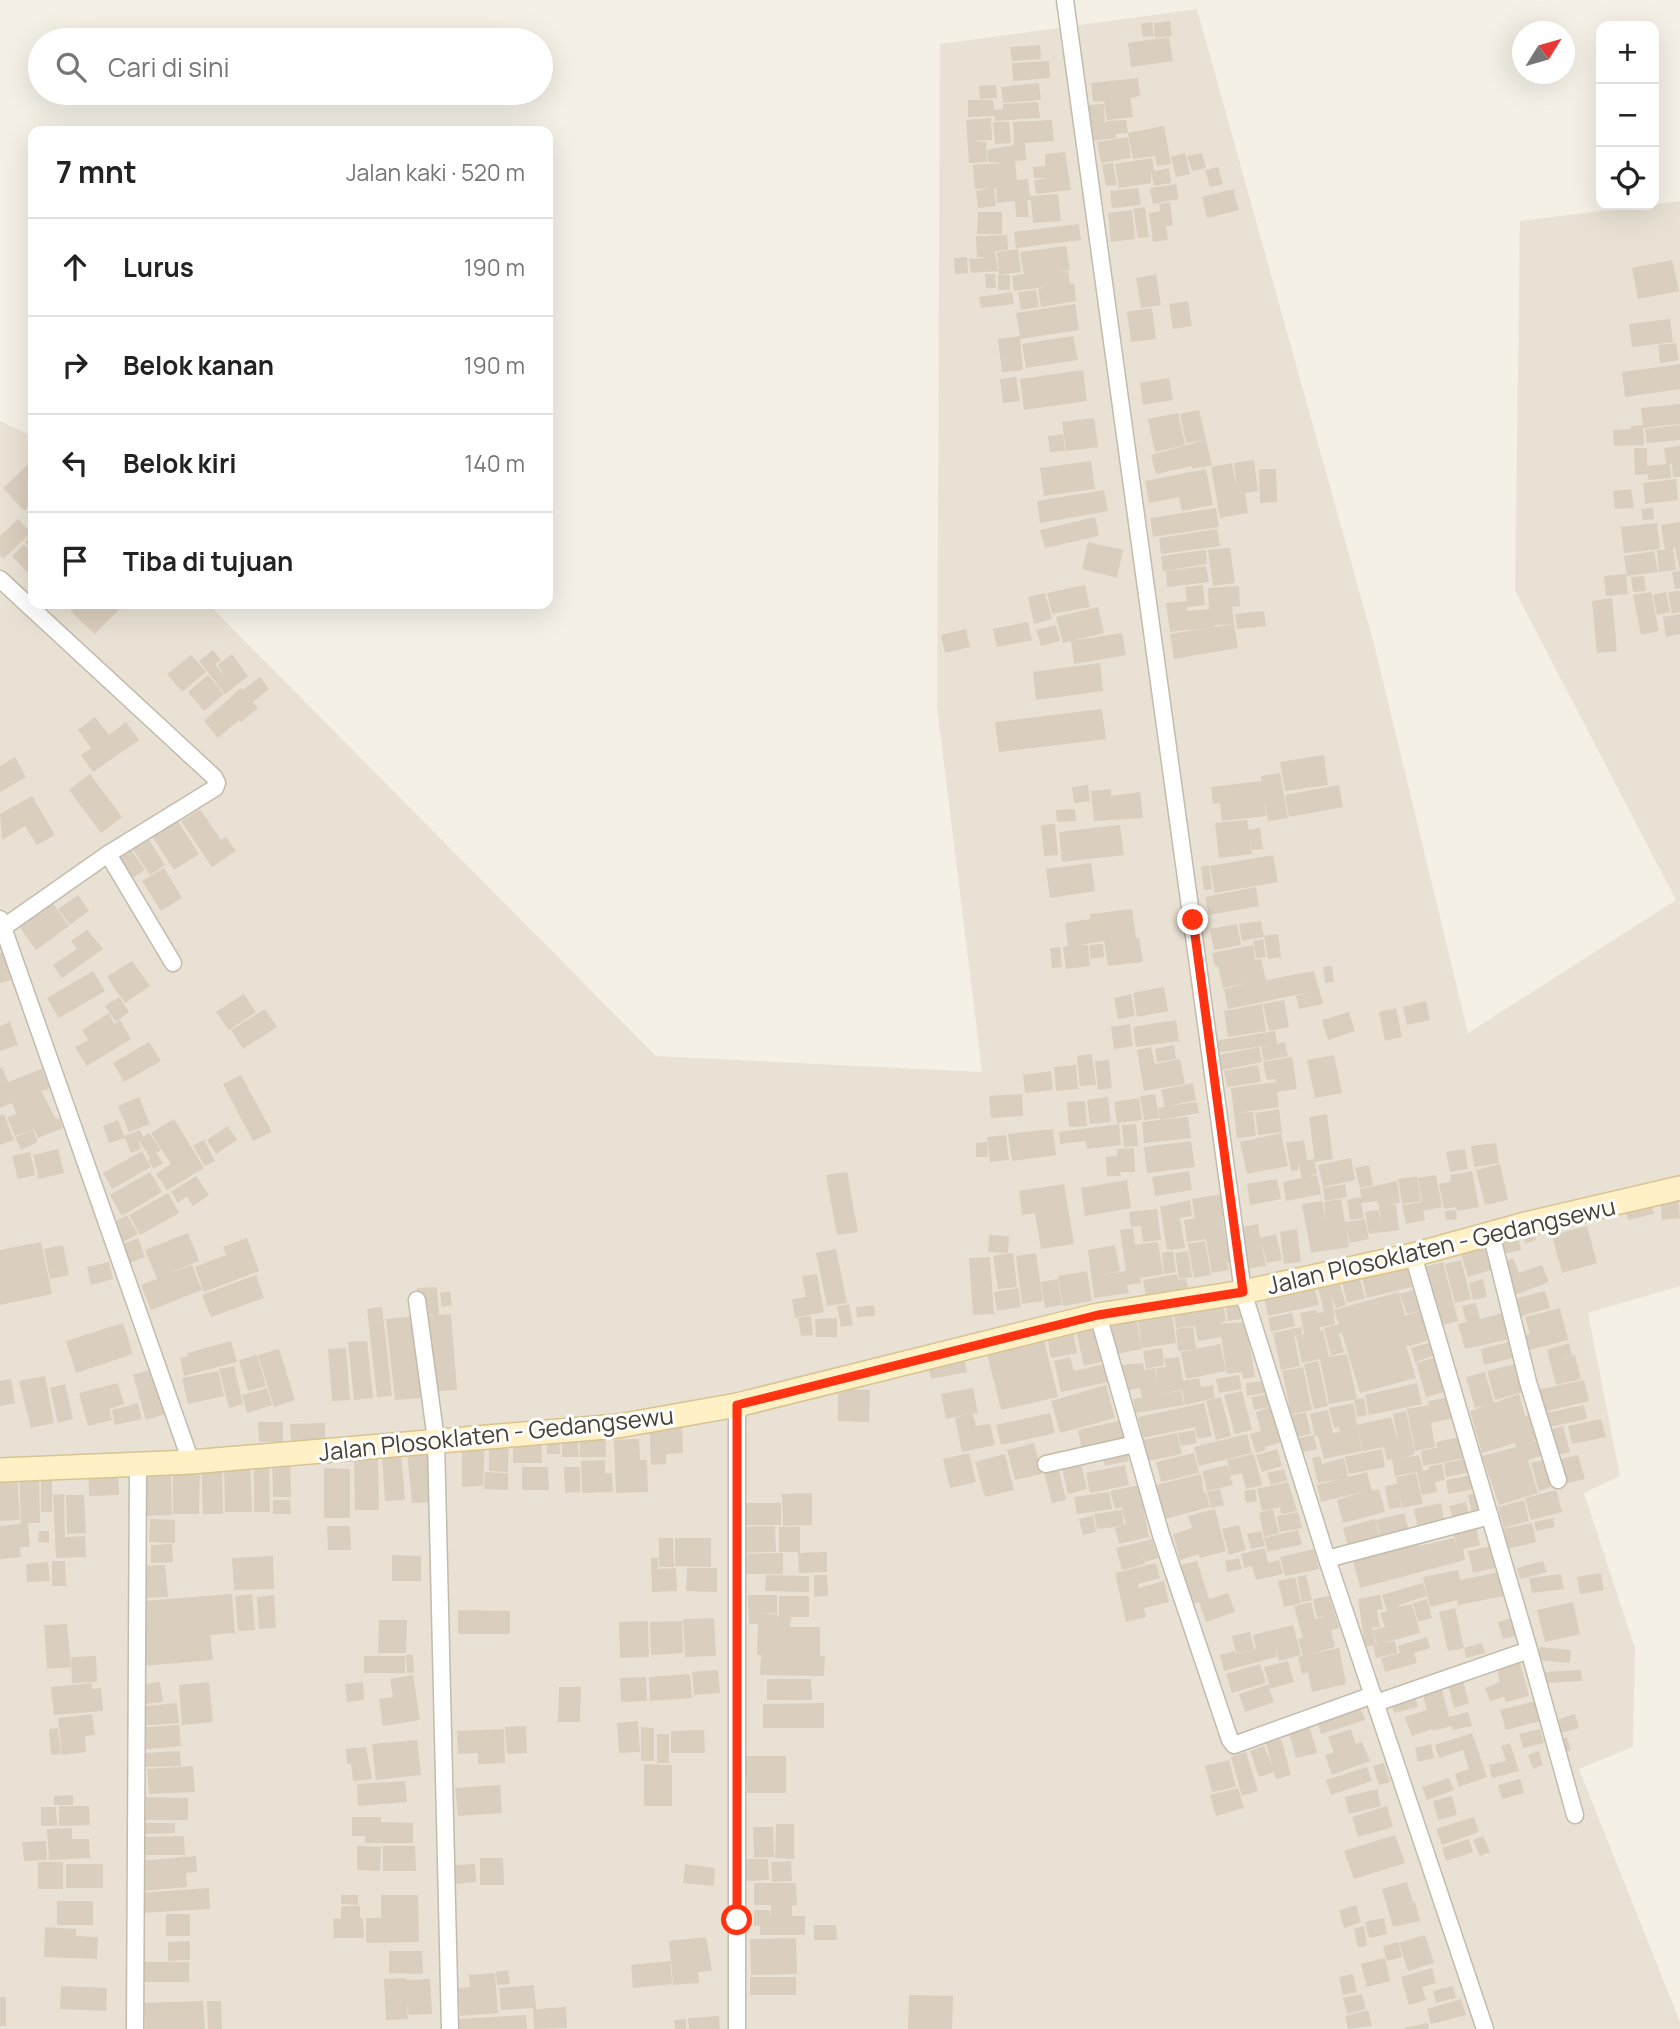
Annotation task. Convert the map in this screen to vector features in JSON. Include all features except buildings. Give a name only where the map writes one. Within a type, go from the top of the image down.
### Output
[{"type":"main road","name":"Jalan Plosoklaten - Gedangsewu","points":[[0,1470],[191,1462],[618,1426],[737,1405],[1098,1315],[1243,1292],[1413,1255],[1491,1233],[1680,1188]]},
{"type":"street","points":[[1065,0],[1243,1292],[1327,1559],[1485,2029]]},
{"type":"street","points":[[0,579],[28,605]]},
{"type":"street","points":[[32,609],[214,777],[217,783],[215,788],[2,923],[191,1462]]},
{"type":"street","points":[[108,854],[173,963]]},
{"type":"street","points":[[1491,1233],[1528,1381],[1558,1480]]},
{"type":"street","points":[[1413,1255],[1530,1650],[1575,1815]]},
{"type":"street","points":[[417,1300],[436,1440],[450,2029]]},
{"type":"street","points":[[1098,1315],[1161,1535],[1230,1740],[1234,1745],[1530,1650]]},
{"type":"street","points":[[737,1405],[737,2029]]},
{"type":"street","points":[[1046,1464],[1135,1444]]},
{"type":"street","points":[[135,2029],[138,1464]]},
{"type":"street","points":[[1327,1559],[1490,1516]]},
{"type":"shaded area","points":[[1197,9],[1375,648],[1468,1033],[1676,900],[1515,591],[1520,221],[1608,210],[1659,210],[1659,204],[1680,201],[1680,1286],[1588,1313],[1620,1476],[1584,1493],[1635,1648],[1633,1747],[1579,1769],[1680,2022],[1680,2029],[0,2029],[0,421],[28,434],[28,609],[213,609],[656,1056],[982,1072],[937,707],[940,44]]},
{"type":"route","points":[[737,1920],[737,1405],[1098,1315],[1243,1292],[1193,920]]}]
